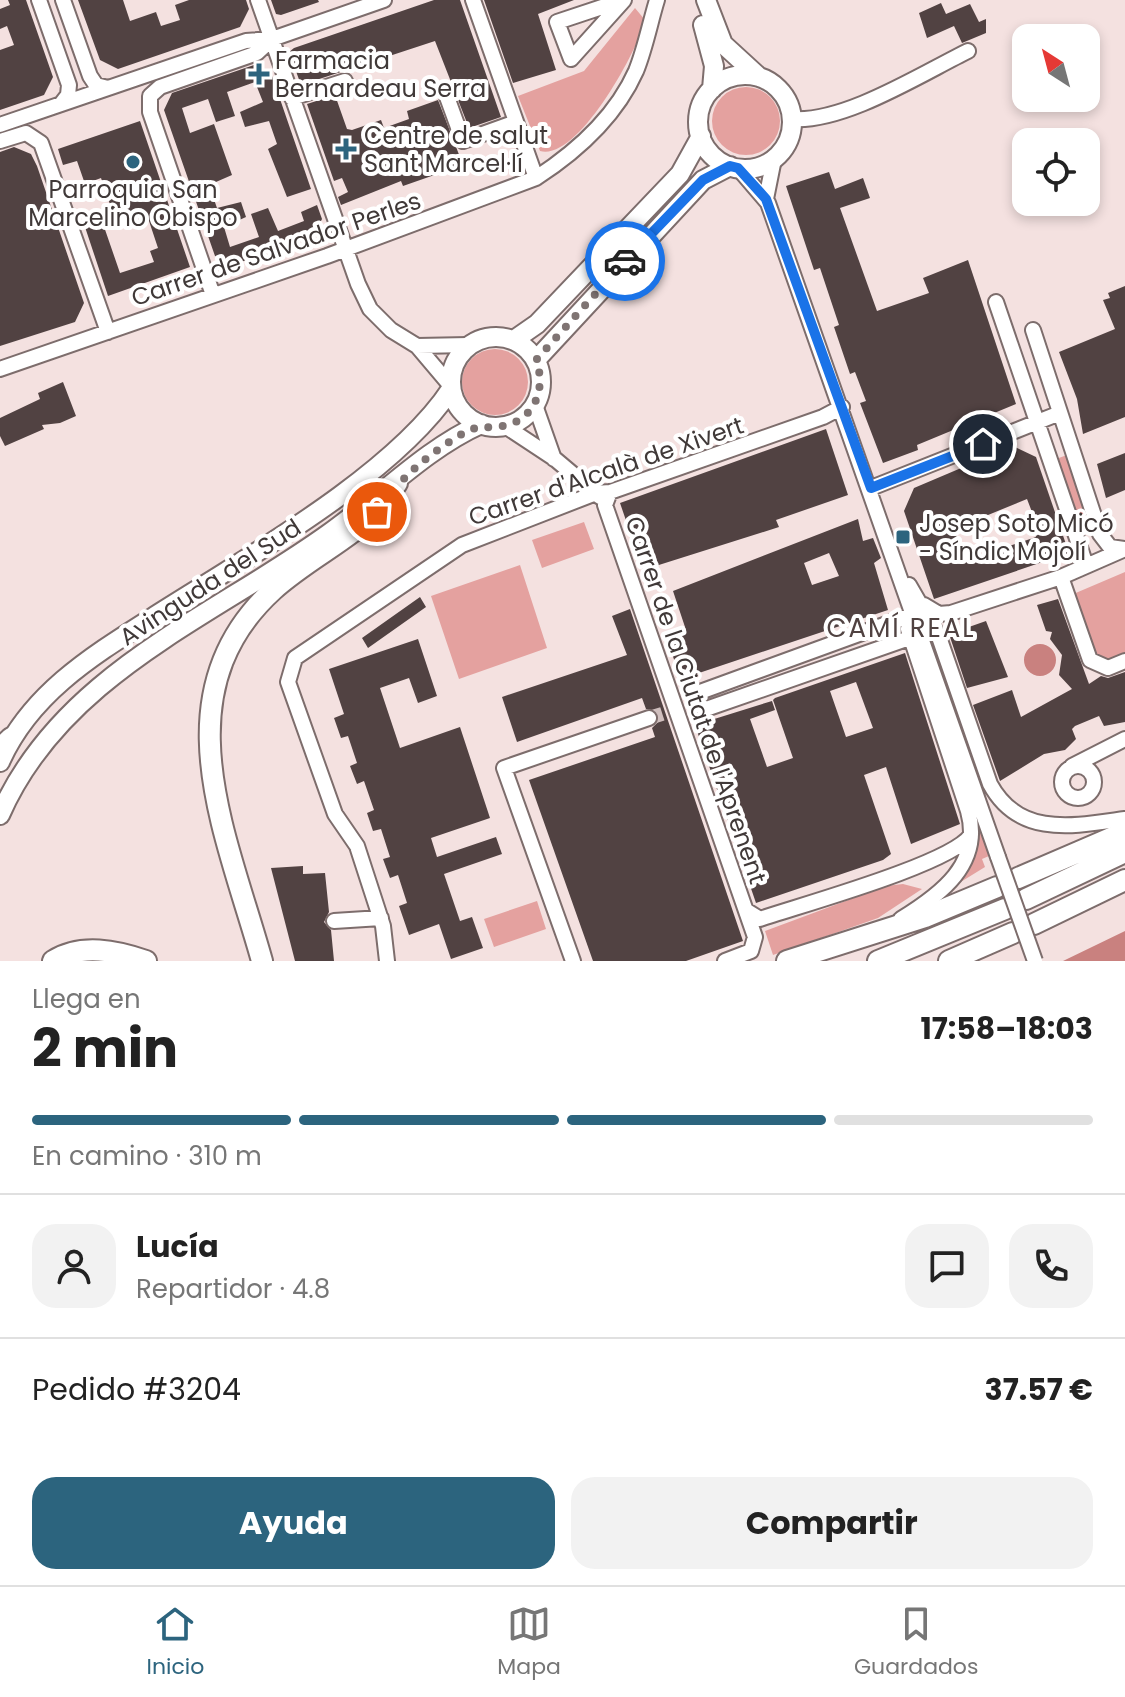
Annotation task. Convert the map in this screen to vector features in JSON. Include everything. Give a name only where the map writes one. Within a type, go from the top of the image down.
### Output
[{"type":"highway","points":[[262,961],[212,769],[208,727],[214,681],[229,643],[250,613],[279,585],[377,512],[397,483]]},
{"type":"highway","points":[[1018,878],[1125,832]]},
{"type":"highway","points":[[1026,899],[1125,852]]},
{"type":"highway","points":[[1034,924],[1125,880]]},
{"type":"highway","points":[[787,961],[881,931],[997,887]]},
{"type":"highway","points":[[878,961],[1005,909]]},
{"type":"highway","points":[[949,961],[1013,933]]},
{"type":"highway","points":[[53,961],[95,950],[124,953],[146,961]]},
{"type":"main road","points":[[695,0],[712,53],[712,89],[700,111],[701,136],[715,158],[734,167]]},
{"type":"main road","points":[[536,360],[703,180],[734,167],[757,167],[774,159],[788,141],[792,119],[785,96],[723,44],[706,0]]},
{"type":"main road","points":[[712,89],[734,76],[759,77]]},
{"type":"main road","points":[[514,340],[537,324],[680,174],[701,136]]},
{"type":"main road","points":[[491,337],[514,340],[536,360],[541,387],[535,405],[522,418],[505,426],[481,424],[462,413],[450,387],[454,363],[469,345],[491,337]]},
{"type":"main road","name":"Avinguda del Sud","points":[[0,762],[5,744],[33,710],[87,658],[288,531],[374,468],[435,412],[450,387]]},
{"type":"main road","name":"Avinguda del Sud","points":[[0,815],[36,752],[73,708],[116,672],[325,536],[456,437],[481,424]]},
{"type":"street","points":[[39,0],[69,85],[68,95],[60,104]]},
{"type":"street","points":[[63,0],[90,76],[96,85],[108,88]]},
{"type":"street","points":[[258,0],[344,247],[370,309],[391,330],[417,346],[450,387]]},
{"type":"street","points":[[0,125],[246,41],[272,39],[384,0]]},
{"type":"street","points":[[473,0],[536,178]]},
{"type":"street","points":[[624,0],[571,59],[557,22],[624,0]]},
{"type":"street","name":"Carrer de Salvador Perles","points":[[0,369],[536,178],[563,160],[615,107],[636,71],[657,0]]},
{"type":"street","points":[[213,295],[150,112],[150,96],[160,87],[257,53],[272,39]]},
{"type":"street","points":[[792,119],[806,120],[859,104],[968,51]]},
{"type":"street","points":[[292,98],[345,81]]},
{"type":"street","points":[[447,97],[463,141],[516,122]]},
{"type":"street","points":[[0,141],[20,134],[32,135],[44,150],[108,332]]},
{"type":"street","points":[[766,199],[774,159]]},
{"type":"street","points":[[734,167],[766,199],[902,575],[918,609],[939,637],[990,784],[1001,801],[1022,817],[1044,825],[1063,827],[1125,819]]},
{"type":"street","points":[[996,302],[1086,565]]},
{"type":"street","points":[[1033,330],[1100,534],[1110,547],[1124,549]]},
{"type":"street","points":[[417,346],[469,345]]},
{"type":"street","points":[[535,405],[555,459]]},
{"type":"street","name":"Carrer d'Alcalà de Xivert","points":[[381,918],[357,846],[335,814],[288,682],[295,658],[462,545],[604,497],[823,417],[842,407]]},
{"type":"street","points":[[871,488],[1060,413]]},
{"type":"street","points":[[505,426],[604,497]]},
{"type":"street","name":"Carrer de la Ciutat de l'Aprenent","points":[[604,497],[755,945],[751,951],[725,961]]},
{"type":"street","points":[[915,636],[706,709],[677,713],[678,700],[918,609],[951,613],[1061,577],[1124,549]]},
{"type":"street","points":[[1061,577],[1090,660],[1102,668],[1125,661]]},
{"type":"street","points":[[881,931],[954,879],[968,855],[971,835],[964,797],[915,636],[918,609]]},
{"type":"street","points":[[915,636],[1035,961]]},
{"type":"street","points":[[700,692],[695,703],[706,709]]},
{"type":"street","points":[[573,961],[504,768],[649,718]]},
{"type":"street","points":[[1120,741],[1098,759],[1088,795],[1072,797],[1062,786],[1062,776],[1069,768],[1120,741]]},
{"type":"street","points":[[1069,768],[1084,766],[1094,780]]},
{"type":"street","points":[[746,911],[760,919],[898,872],[960,847],[971,835]]},
{"type":"street","points":[[334,921],[381,918],[387,961]]},
{"type":"shaded area","points":[[635,8],[645,20],[640,35],[604,101],[571,140],[555,150],[540,151],[518,96],[584,71]]},
{"type":"shaded area","points":[[746,87],[770,97],[780,121],[770,145],[746,155],[722,145],[712,121],[722,97]]},
{"type":"shaded area","points":[[495,349],[508,352],[518,359],[525,369],[528,382],[525,395],[518,405],[508,412],[495,415],[482,412],[472,405],[465,395],[462,382],[465,369],[472,359],[482,352]]},
{"type":"shaded area","points":[[1067,455],[1093,529],[1082,533],[1056,459]]},
{"type":"shaded area","points":[[584,522],[594,549],[542,568],[532,540]]},
{"type":"shaded area","points":[[520,565],[547,648],[459,679],[431,596]]},
{"type":"shaded area","points":[[1125,572],[1125,655],[1112,661],[1094,657],[1071,595]]},
{"type":"shaded area","points":[[1040,644],[1052,648],[1056,660],[1052,672],[1040,676],[1028,672],[1024,660],[1028,648]]},
{"type":"shaded area","points":[[973,809],[989,856],[982,859],[985,867],[959,883]]},
{"type":"shaded area","points":[[903,884],[922,889],[878,918],[773,955],[765,931],[886,886]]},
{"type":"shaded area","points":[[537,901],[546,929],[494,947],[484,919]]},
{"type":"shaded area","points":[[1125,931],[1125,961],[1063,961]]},
{"type":"building","points":[[8,0],[26,0],[53,77],[44,95],[0,110],[0,50],[14,45],[7,26],[0,29],[0,9],[10,5]]},
{"type":"building","points":[[78,0],[123,0],[130,21],[156,12],[161,26],[180,20],[175,5],[189,0],[246,0],[249,9],[240,27],[118,69],[100,60]]},
{"type":"building","points":[[271,0],[319,2],[281,15],[276,14]]},
{"type":"building","points":[[434,0],[460,0],[501,117],[469,128],[435,41],[301,85],[289,52],[294,48]]},
{"type":"building","points":[[484,0],[574,0],[538,14],[556,70],[513,83]]},
{"type":"building","points":[[941,3],[946,14],[970,4],[979,22],[986,19],[986,33],[962,43],[954,26],[927,38],[919,13]]},
{"type":"building","points":[[254,65],[271,73],[311,189],[287,197],[268,149],[277,144],[269,121],[245,127],[240,112],[263,102],[255,82],[227,92],[235,116],[216,122],[208,99],[182,108],[190,133],[214,124],[232,175],[209,185],[217,208],[241,202],[246,217],[224,227],[230,247],[259,237],[251,214],[268,208],[278,231],[304,221],[301,212],[317,205],[322,219],[313,237],[232,265],[215,256],[164,110],[172,93]]},
{"type":"building","points":[[335,95],[347,129],[352,130],[381,120],[384,128],[409,119],[407,111],[438,100],[463,165],[403,186],[401,181],[341,205],[338,197],[348,192],[342,178],[334,181],[307,104]]},
{"type":"building","points":[[140,121],[190,267],[108,296],[84,224],[101,218],[120,273],[154,262],[150,251],[158,248],[146,212],[116,222],[101,178],[85,184],[77,161],[63,165],[58,149]]},
{"type":"building","points":[[14,147],[31,154],[37,166],[84,303],[75,322],[0,346],[0,152]]},
{"type":"building","points":[[829,172],[835,189],[863,178],[870,198],[840,208],[877,311],[929,293],[923,278],[968,260],[1016,404],[917,445],[918,450],[883,463],[860,403],[866,401],[855,372],[850,374],[834,327],[839,325],[820,268],[814,270],[786,186]]},
{"type":"building","points":[[1125,286],[1125,417],[1083,434],[1077,399],[1059,352],[1115,329],[1103,300],[1110,298],[1108,293]]},
{"type":"building","points":[[63,382],[76,416],[60,423],[42,425],[44,429],[5,446],[0,436],[0,418],[40,399],[38,393]]},
{"type":"building","points":[[826,429],[848,495],[776,520],[779,527],[643,570],[620,503]]},
{"type":"building","points":[[1013,446],[1036,457],[1069,553],[934,599],[904,511],[914,488]],"holes":[[[1027,499],[1037,525],[1033,527],[1036,537],[965,561],[954,529]]]},
{"type":"building","points":[[1125,453],[1125,490],[1106,498],[1097,464]]},
{"type":"building","points":[[858,519],[863,541],[873,538],[881,558],[874,563],[888,610],[681,679],[666,637],[686,630],[673,591]],"holes":[[[829,553],[839,576],[812,585],[804,563]]]},
{"type":"building","points":[[420,597],[426,607],[368,648],[362,638]]},
{"type":"building","points":[[1058,599],[1089,684],[1101,676],[1108,678],[1125,672],[1125,722],[1104,726],[1099,716],[1075,726],[1072,729],[1076,739],[1065,750],[1044,754],[1000,781],[973,705],[1012,690],[1021,717],[1072,689],[1059,675],[1062,655],[1050,639],[1052,632],[1046,631],[1037,605]]},
{"type":"building","points":[[630,609],[743,941],[686,961],[593,961],[529,780],[655,737],[652,728],[659,721],[656,711],[646,709],[642,698],[517,742],[502,697],[627,655],[612,616]]},
{"type":"building","points":[[986,621],[1008,677],[967,688],[949,634]]},
{"type":"building","points":[[418,639],[437,696],[418,703],[409,678],[380,688],[400,748],[460,727],[490,818],[431,838],[437,857],[496,837],[502,854],[444,874],[460,921],[472,917],[483,948],[451,959],[439,924],[409,935],[399,906],[407,903],[398,875],[390,878],[383,859],[390,857],[381,829],[373,831],[367,813],[374,810],[364,781],[357,784],[350,766],[357,763],[348,736],[341,738],[334,718],[344,714],[329,669]]},
{"type":"building","points":[[905,653],[960,824],[911,844],[886,767],[864,775],[891,854],[883,860],[756,903],[695,725],[772,701],[775,710],[750,719],[767,767],[793,758],[773,700]],"holes":[[[856,682],[873,728],[846,737],[830,691]]]},
{"type":"building","points":[[303,866],[303,874],[325,873],[329,912],[324,922],[331,930],[334,961],[295,961],[271,868]]},
{"type":"tunnel","points":[[649,718],[665,713]]},
{"type":"way so far","points":[[377,512],[397,483],[464,432],[481,424],[505,426],[529,412],[541,387],[536,360],[625,261]]},
{"type":"place","name":"Farmacia Bernardeau Serra","points":[[259,74]]},
{"type":"place","name":"Centre de salut Sant Marcel·lí","points":[[346,149]]},
{"type":"place","name":"Parroquia San Marcelino Obispo","points":[[133,162]]},
{"type":"place","name":"Josep Soto Micó - Síndic Mojolí","points":[[903,537]]},
{"type":"district","name":"CAMÍ REAL","points":[[901,628]]},
{"type":"route","points":[[625,261],[703,180],[730,166],[738,168],[766,199],[871,488],[983,444]]}]
